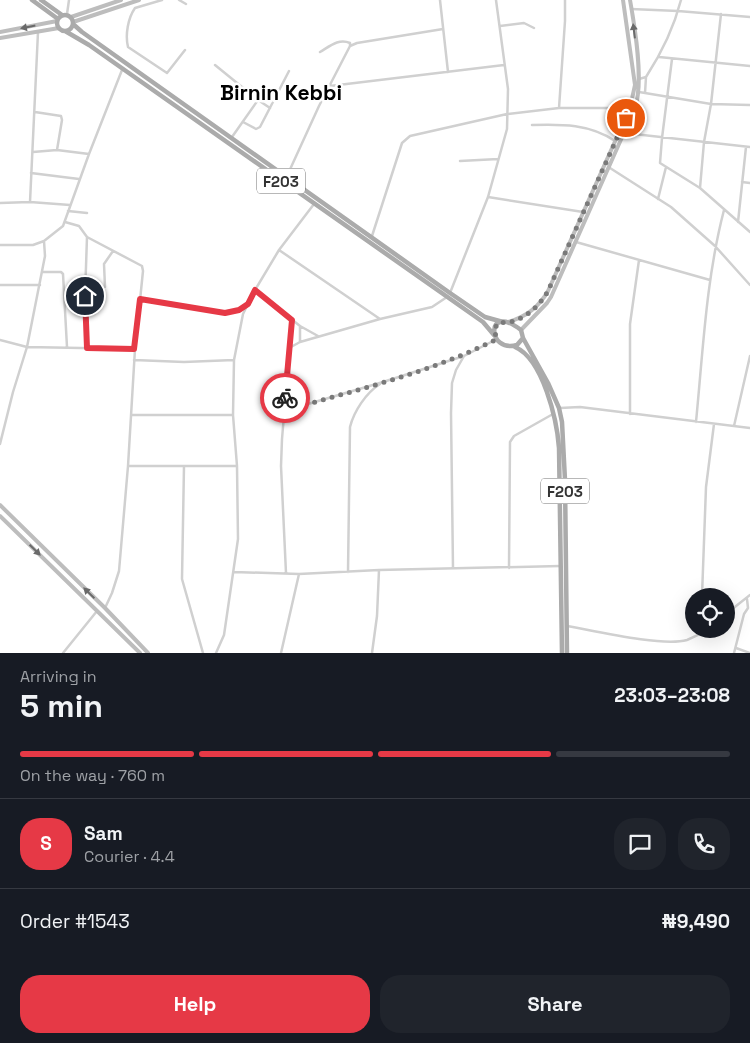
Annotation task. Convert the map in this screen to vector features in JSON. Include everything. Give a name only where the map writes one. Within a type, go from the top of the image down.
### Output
[{"type":"main road","points":[[32,0],[57,20],[59,28]]},
{"type":"main road","name":"F203","points":[[42,0],[69,18],[82,32],[449,295],[483,322],[496,337]]},
{"type":"main road","points":[[69,18],[121,0]]},
{"type":"main road","points":[[0,32],[69,18],[139,0]]},
{"type":"main road","points":[[521,330],[547,304],[625,133],[635,86],[623,0]]},
{"type":"main road","points":[[506,322],[521,330],[523,338],[515,346],[504,344],[496,337],[494,327],[498,323],[523,317],[544,298],[639,92],[630,0]]},
{"type":"main road","points":[[0,38],[59,28],[65,31],[70,30],[69,18]]},
{"type":"main road","name":"F203","points":[[65,31],[123,68],[314,204],[449,295],[485,317],[506,322]]},
{"type":"main road","name":"F203","points":[[523,338],[542,369],[559,408],[564,437],[567,653]]},
{"type":"main road","name":"F203","points":[[515,346],[525,353],[536,369],[549,396],[554,414],[559,448],[562,653]]},
{"type":"main road","points":[[0,505],[148,653]]},
{"type":"main road","points":[[0,516],[140,653]]},
{"type":"street","points":[[69,0],[69,18]]},
{"type":"street","points":[[162,0],[135,8],[132,12],[127,33],[128,47],[168,73],[186,50]]},
{"type":"street","points":[[179,0],[186,4]]},
{"type":"street","points":[[440,0],[448,72]]},
{"type":"street","points":[[291,347],[300,342],[380,319],[432,307],[449,295],[488,196],[507,129],[508,89],[496,0]]},
{"type":"street","points":[[559,108],[565,0]]},
{"type":"street","points":[[645,93],[646,77],[659,57],[681,0]]},
{"type":"street","points":[[632,10],[750,16]]},
{"type":"street","points":[[700,188],[704,142],[711,104],[721,14]]},
{"type":"street","points":[[500,26],[524,23],[534,28]]},
{"type":"street","points":[[286,178],[319,106],[350,46],[357,43],[443,29]]},
{"type":"street","points":[[30,202],[38,32]]},
{"type":"street","points":[[320,52],[342,41],[350,43],[350,46]]},
{"type":"street","points":[[659,57],[750,66]]},
{"type":"street","points":[[672,59],[660,163],[700,188],[750,232]]},
{"type":"street","points":[[215,65],[270,108]]},
{"type":"street","points":[[330,86],[504,65]]},
{"type":"street","points":[[0,245],[33,244],[44,241],[60,229],[65,222],[79,179],[123,68]]},
{"type":"street","points":[[243,122],[259,129],[289,71]]},
{"type":"street","points":[[639,79],[646,77]]},
{"type":"street","points":[[639,92],[711,104],[750,105]]},
{"type":"street","points":[[231,139],[258,100]]},
{"type":"street","points":[[371,238],[402,143],[410,136],[507,114],[559,108],[630,108]]},
{"type":"street","points":[[35,112],[60,116],[62,120],[57,150]]},
{"type":"street","points":[[532,125],[573,125],[588,128],[606,135],[615,141]]},
{"type":"street","points":[[625,133],[748,147],[738,222]]},
{"type":"street","points":[[32,152],[57,150],[89,154]]},
{"type":"street","points":[[460,161],[498,159]]},
{"type":"street","points":[[658,199],[666,167]]},
{"type":"street","points":[[610,168],[682,216],[715,246],[750,285]]},
{"type":"street","points":[[31,173],[79,179]]},
{"type":"street","points":[[742,182],[750,183]]},
{"type":"street","points":[[488,196],[584,212]]},
{"type":"street","points":[[0,203],[30,202],[70,205]]},
{"type":"street","points":[[216,653],[224,635],[238,539],[237,466],[233,415],[234,360],[243,314],[279,250],[314,204]]},
{"type":"street","points":[[696,422],[710,280],[715,246],[724,210]]},
{"type":"street","points":[[68,211],[87,213]]},
{"type":"street","points":[[65,222],[80,226],[87,237],[142,266],[143,272],[134,349],[128,466],[119,571],[105,608]]},
{"type":"street","points":[[87,237],[85,296],[87,348]]},
{"type":"street","points":[[0,444],[27,347],[43,272],[44,241]]},
{"type":"street","points":[[576,242],[710,280]]},
{"type":"street","points":[[279,250],[380,319]]},
{"type":"street","points":[[105,287],[104,264],[113,251]]},
{"type":"street","points":[[630,414],[630,324],[639,260]]},
{"type":"street","points":[[43,272],[61,272],[63,274],[67,348]]},
{"type":"street","points":[[0,285],[40,285]]},
{"type":"street","points":[[255,290],[300,326],[319,337]]},
{"type":"street","points":[[140,299],[225,313],[239,310],[248,304]]},
{"type":"street","points":[[286,573],[281,466],[292,320]]},
{"type":"street","points":[[300,326],[300,342]]},
{"type":"street","points":[[284,411],[464,356],[496,337]]},
{"type":"street","points":[[0,340],[27,347],[134,349]]},
{"type":"street","points":[[453,568],[452,383],[456,370],[464,356]]},
{"type":"street","points":[[734,426],[750,356]]},
{"type":"street","points":[[134,360],[184,362],[234,360]]},
{"type":"street","points":[[348,572],[350,427],[354,415],[367,396],[383,382]]},
{"type":"street","points":[[559,408],[580,407],[750,428]]},
{"type":"street","points":[[509,568],[510,442],[514,436],[554,414]]},
{"type":"street","points":[[131,415],[233,415]]},
{"type":"street","points":[[702,588],[706,486],[714,424]]},
{"type":"street","points":[[128,466],[237,466]]},
{"type":"street","points":[[184,466],[182,579],[203,653]]},
{"type":"street","points":[[234,572],[299,574],[379,570],[561,566]]},
{"type":"street","points":[[372,653],[377,616],[379,570]]},
{"type":"street","points":[[281,653],[299,574]]},
{"type":"street","points":[[735,608],[750,596]]},
{"type":"street","points":[[734,653],[744,614],[748,608],[747,599]]},
{"type":"street","points":[[63,653],[98,610]]},
{"type":"street","points":[[567,626],[653,640],[686,640],[691,638]]},
{"type":"street","points":[[736,648],[750,653]]},
{"type":"way so far","points":[[285,398],[284,411],[464,356],[497,339],[494,335],[494,327],[498,323],[523,317],[540,304],[548,291],[626,118]]},
{"type":"district","name":"Birnin Kebbi","points":[[281,92]]},
{"type":"route","points":[[85,296],[87,348],[134,349],[140,299],[225,313],[239,310],[248,304],[255,290],[292,320],[285,398]]}]
